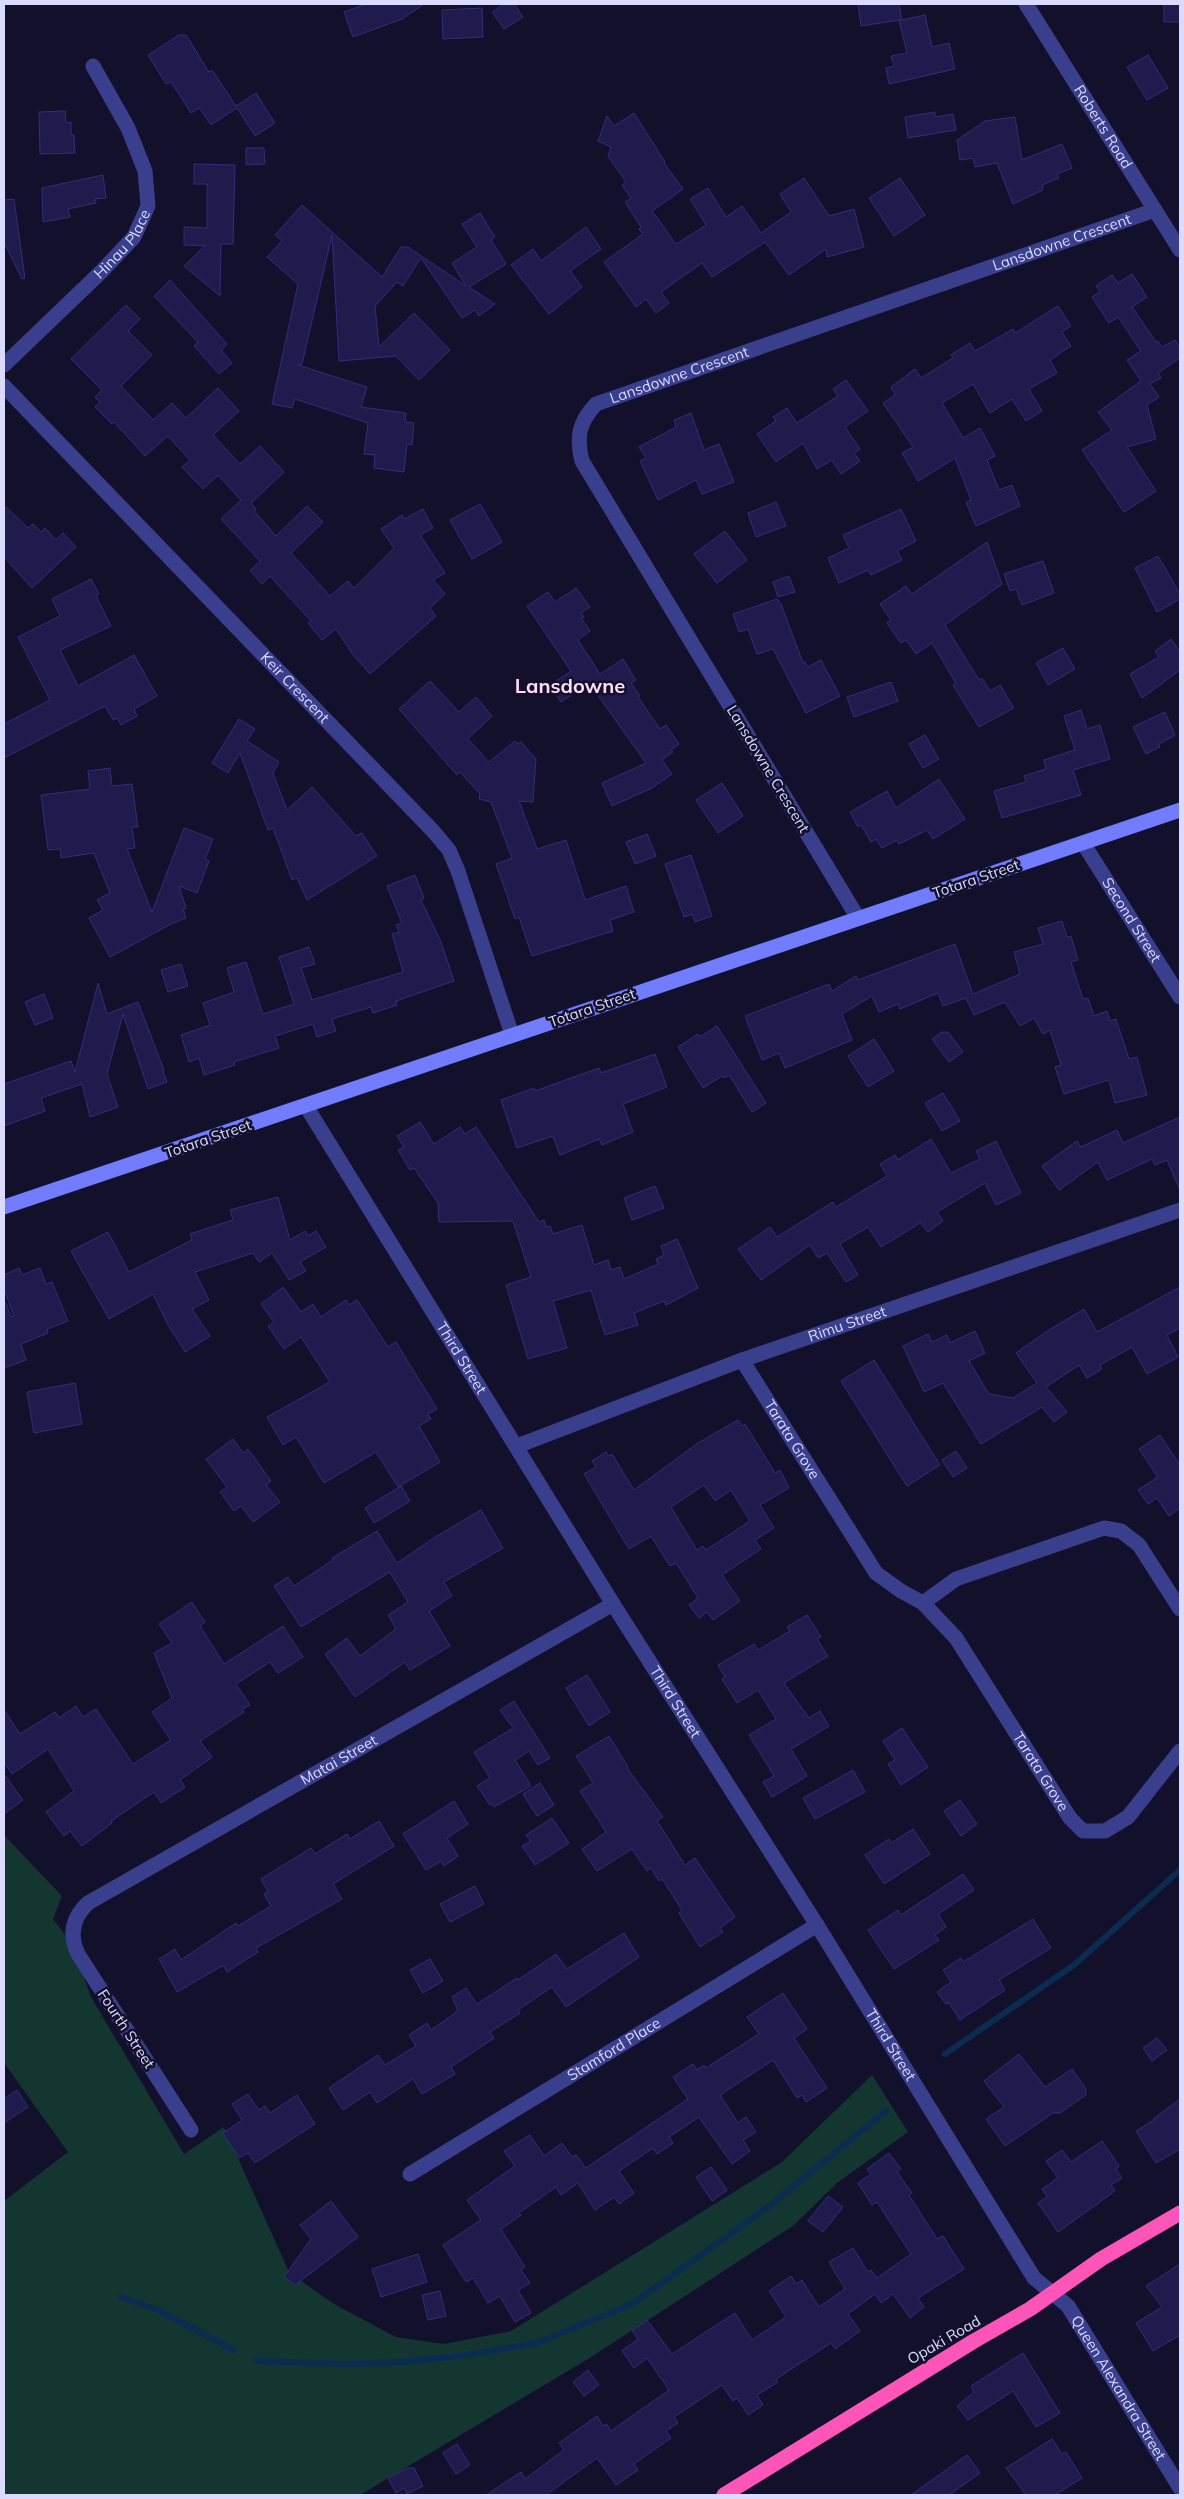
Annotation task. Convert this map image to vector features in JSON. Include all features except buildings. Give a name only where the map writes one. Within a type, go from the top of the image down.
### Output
[{"type":"highway","name":"Opaki Road","points":[[724,2495],[974,2341],[1030,2309],[1101,2259],[1180,2213]]},
{"type":"street","name":"Roberts Road","points":[[1026,4],[1180,250]]},
{"type":"street","name":"Hinau Place","points":[[4,365],[102,271],[134,237],[148,206],[145,170],[128,128],[93,66]]},
{"type":"street","name":"Lansdowne Crescent","points":[[858,918],[582,460],[578,442],[580,427],[586,415],[596,404],[1155,210]]},
{"type":"street","name":"Keir Crescent","points":[[4,386],[433,830],[448,850],[458,871],[512,1035]]},
{"type":"street","name":"Totara Street","points":[[4,1207],[1180,810]]},
{"type":"street","name":"Second Street","points":[[1083,842],[1180,998]]},
{"type":"street","name":"Third Street","points":[[306,1106],[613,1604],[817,1925],[1034,2278],[1052,2294]]},
{"type":"street","name":"Rimu Street","points":[[517,1446],[742,1360],[1180,1210]]},
{"type":"street","name":"Tarata Grove","points":[[742,1360],[876,1573],[901,1591],[923,1603],[956,1638],[1070,1818],[1083,1831],[1105,1831],[1128,1817],[1180,1752]]},
{"type":"street","points":[[923,1603],[956,1579],[1104,1528],[1121,1531],[1139,1545],[1180,1609]]},
{"type":"street","name":"Matai Street","points":[[73,1924],[81,1909],[88,1903],[613,1604]]},
{"type":"street","name":"Fourth Street","points":[[73,1924],[73,1940],[78,1954],[190,2130]]},
{"type":"street","name":"Stamford Place","points":[[410,2174],[817,1925]]},
{"type":"street","name":"Queen Alexandra Street","points":[[1052,2294],[1068,2306],[1180,2488]]},
{"type":"green space","points":[[4,1835],[62,1896],[53,1919],[72,1944],[91,1997],[184,2154],[224,2127],[289,2272],[334,2304],[396,2337],[444,2344],[511,2331],[782,2162],[872,2075],[908,2132],[837,2183],[793,2226],[588,2359],[360,2495],[4,2495],[4,2201],[68,2152],[4,2063]]},
{"type":"waterway","points":[[945,2054],[1074,1965],[1180,1870]]},
{"type":"waterway","points":[[256,2361],[348,2364],[403,2362],[460,2356],[537,2343],[632,2304],[768,2207],[886,2111]]},
{"type":"waterway","points":[[121,2297],[158,2310],[234,2350]]},
{"type":"district","name":"Lansdowne","points":[[570,686]]}]
